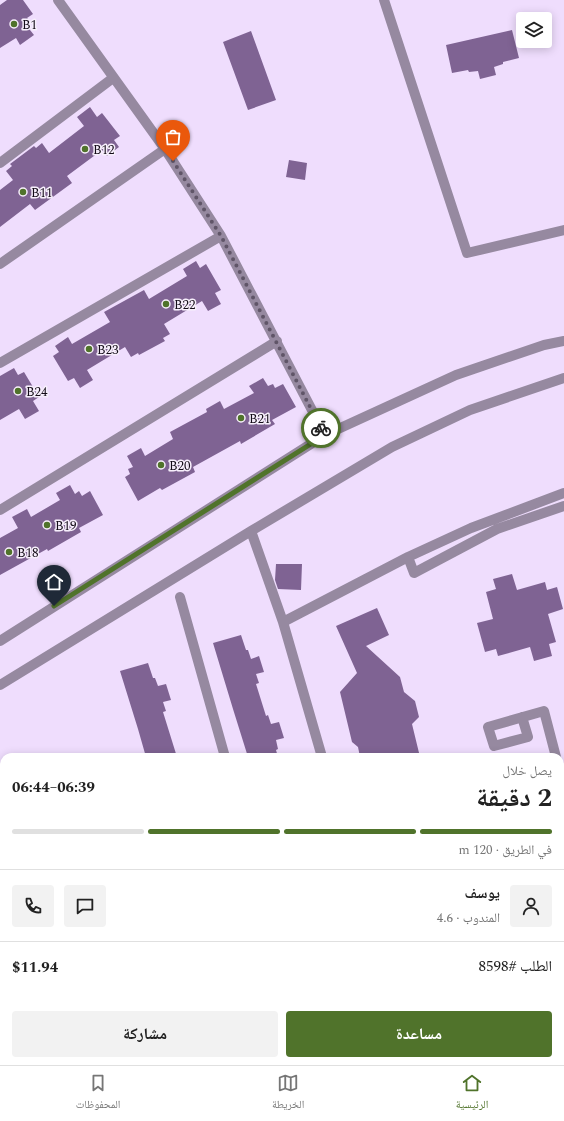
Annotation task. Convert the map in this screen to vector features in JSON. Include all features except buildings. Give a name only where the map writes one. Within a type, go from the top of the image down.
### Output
[{"type":"street","points":[[58,0],[165,149],[221,236],[325,435]]},
{"type":"street","points":[[384,0],[467,253],[564,230]]},
{"type":"street","points":[[0,163],[113,78]]},
{"type":"street","points":[[0,264],[165,149]]},
{"type":"street","points":[[0,363],[221,236]]},
{"type":"street","points":[[0,510],[277,341]]},
{"type":"street","points":[[0,641],[325,435],[456,375],[544,346],[564,341]]},
{"type":"street","points":[[0,685],[251,531],[392,447],[470,410],[564,378]]},
{"type":"street","points":[[283,622],[408,557],[471,528],[564,493]]},
{"type":"street","points":[[408,557],[414,573],[497,530],[564,506]]},
{"type":"street","points":[[251,531],[283,622],[321,753]]},
{"type":"street","points":[[180,598],[224,753]]},
{"type":"street","points":[[522,717],[544,711],[555,753]]},
{"type":"way so far","points":[[173,161],[221,236],[321,428]]},
{"type":"place","name":"B1","points":[[14,24]]},
{"type":"place","name":"B12","points":[[85,149]]},
{"type":"place","name":"B11","points":[[23,192]]},
{"type":"place","name":"B22","points":[[166,304]]},
{"type":"place","name":"B23","points":[[89,349]]},
{"type":"place","name":"B24","points":[[18,391]]},
{"type":"place","name":"B21","points":[[241,418]]},
{"type":"place","name":"B20","points":[[161,465]]},
{"type":"place","name":"B19","points":[[47,525]]},
{"type":"place","name":"B18","points":[[9,552]]},
{"type":"route","points":[[54,606],[325,435],[321,428]]}]
